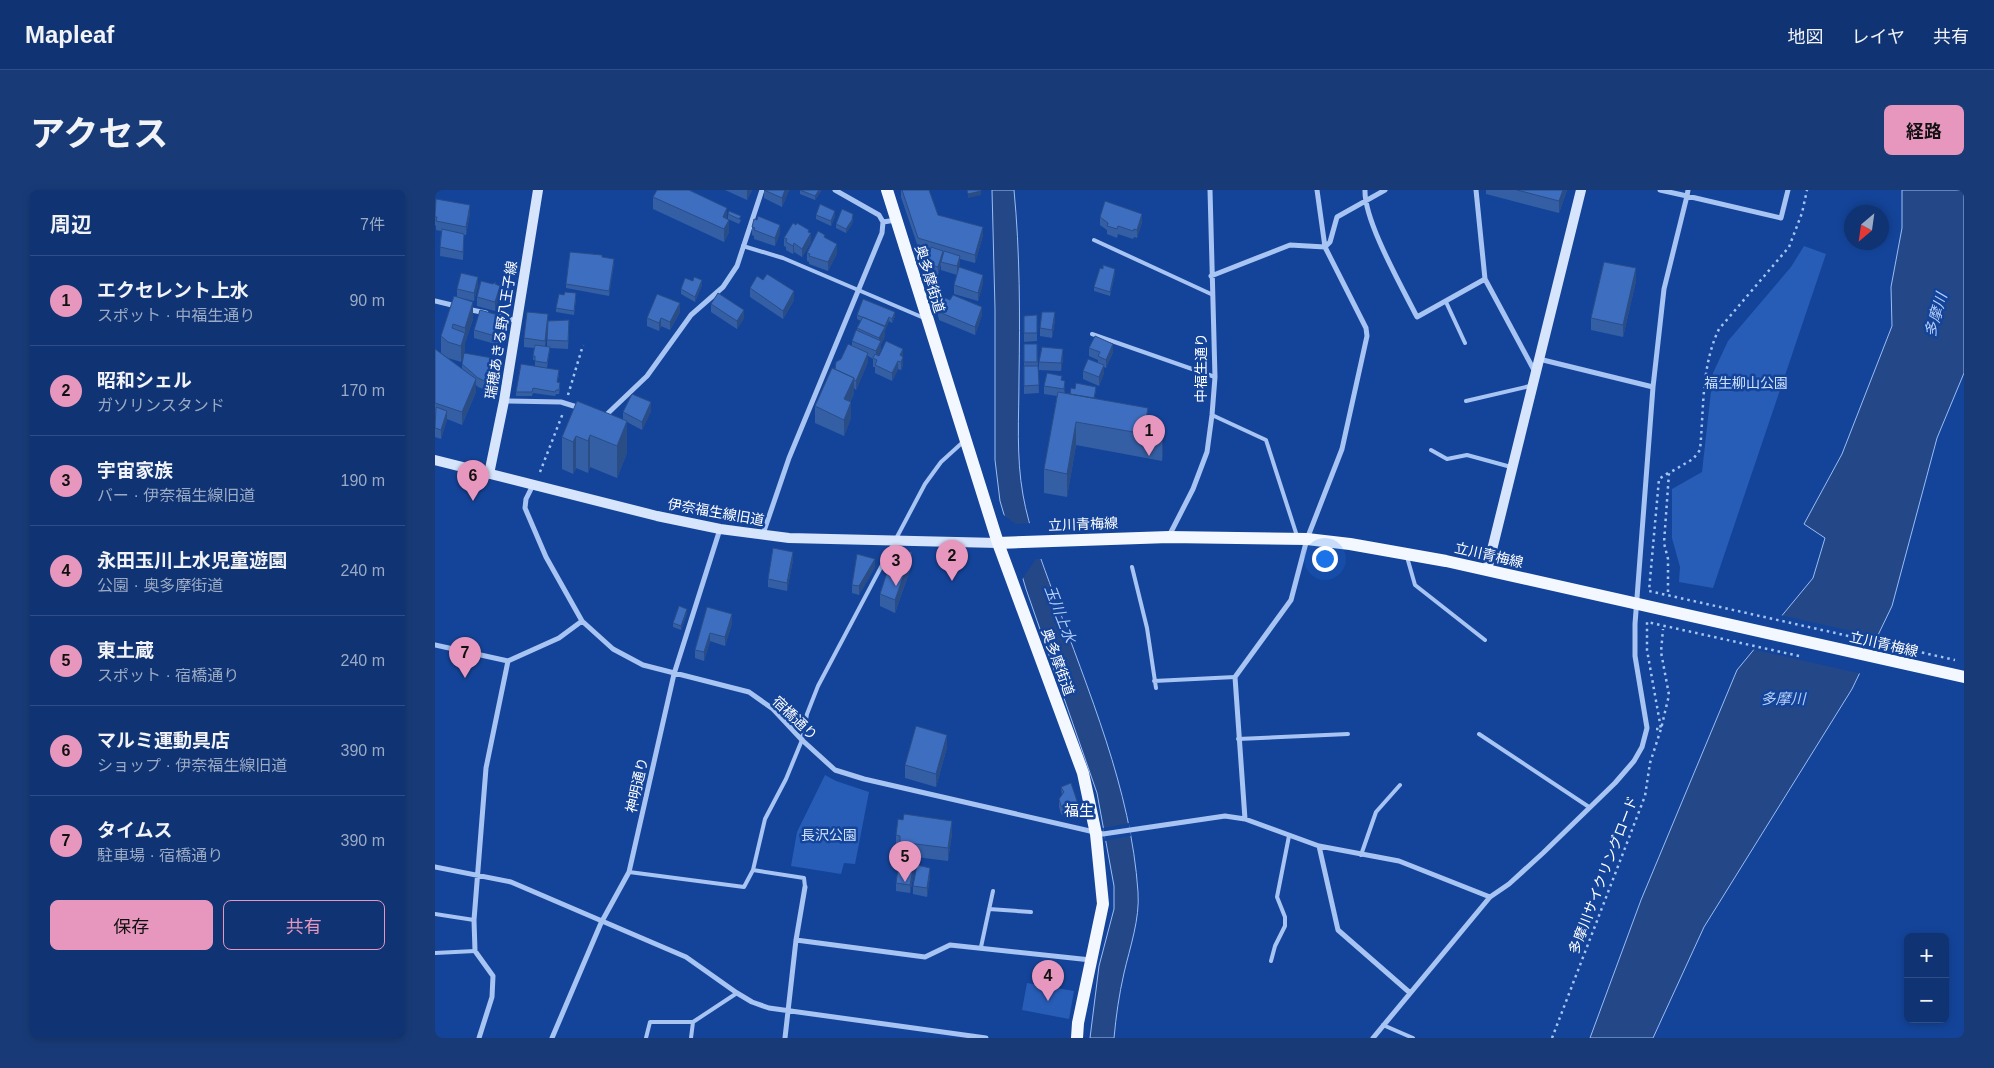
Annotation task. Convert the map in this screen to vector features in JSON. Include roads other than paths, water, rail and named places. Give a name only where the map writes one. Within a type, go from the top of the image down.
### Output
[{"type":"main road","name":"奥多摩街道","points":[[887,190],[965,440],[1083,773],[1100,834],[1103,904],[1078,1023],[1077,1038]]},
{"type":"main road","name":"立川青梅線","points":[[1002,543],[1169,537],[1302,538],[1406,553],[1487,570],[1964,677]]},
{"type":"street","name":"瑞穂あきる野八王子線","points":[[489,474],[504,401],[538,190]]},
{"type":"street","points":[[597,414],[605,417],[647,376],[691,315],[723,287],[737,266],[762,190]]},
{"type":"street","points":[[763,535],[789,458],[882,233],[883,222],[879,215],[835,190]]},
{"type":"street","name":"中福生通り","points":[[1169,537],[1193,489],[1207,452],[1212,415],[1215,376],[1211,294],[1212,215],[1209,190]]},
{"type":"street","points":[[1245,819],[1235,677],[1291,600],[1302,538],[1342,449],[1367,336],[1366,328],[1325,247],[1317,190]]},
{"type":"street","points":[[1365,190],[1364,201],[1386,256],[1417,317],[1485,280]]},
{"type":"street","points":[[1211,276],[1290,245],[1325,247],[1330,242],[1337,217],[1385,190]]},
{"type":"street","points":[[1476,190],[1485,280],[1535,372]]},
{"type":"street","points":[[1487,570],[1581,190]]},
{"type":"street","points":[[1660,190],[1781,218],[1788,190]]},
{"type":"street","points":[[1373,1038],[1409,992],[1491,897],[1509,884],[1543,853],[1615,783],[1634,761],[1642,747],[1647,728],[1635,656],[1636,603],[1653,386],[1664,289],[1688,190]]},
{"type":"street","points":[[883,222],[896,220]]},
{"type":"street","points":[[435,301],[517,321]]},
{"type":"street","points":[[1539,359],[1653,386]]},
{"type":"street","points":[[504,401],[561,402],[589,412]]},
{"type":"street","name":"伊奈福生線旧道","points":[[435,460],[720,529],[789,538],[1002,543]]},
{"type":"street","name":"宿橋通り","points":[[533,485],[526,499],[525,508],[546,557],[582,621],[613,649],[643,666],[749,692],[773,709],[802,740],[835,770],[1100,834]]},
{"type":"street","name":"神明通り","points":[[552,1038],[601,922],[629,872],[674,674],[720,529]]},
{"type":"street","points":[[435,645],[508,661],[559,638],[582,621]]},
{"type":"street","points":[[479,1038],[492,997],[493,976],[475,951],[474,920],[477,876],[486,768],[508,661]]},
{"type":"street","points":[[1100,834],[1225,816],[1245,819],[1319,846],[1399,861],[1491,897]]},
{"type":"street","points":[[1319,846],[1338,930],[1409,992]]},
{"type":"street","points":[[435,867],[511,882],[686,957],[752,1002],[788,1011],[986,1038]]},
{"type":"street","points":[[785,1038],[796,940],[805,887]]},
{"type":"street","points":[[796,940],[925,957],[950,945],[1091,960]]},
{"type":"lane","points":[[1093,240],[1211,294]]},
{"type":"lane","points":[[743,246],[783,258],[927,318]]},
{"type":"lane","points":[[1446,302],[1465,343]]},
{"type":"lane","points":[[1092,334],[1215,376]]},
{"type":"lane","points":[[1466,401],[1533,386]]},
{"type":"lane","points":[[1212,415],[1266,440],[1302,538]]},
{"type":"lane","points":[[629,872],[744,888],[753,870],[765,819],[786,779],[802,740],[807,714],[818,686],[925,484],[941,462],[965,440]]},
{"type":"lane","points":[[1431,450],[1447,459],[1467,455],[1503,463],[1512,468]]},
{"type":"lane","points":[[1406,553],[1415,585],[1485,640]]},
{"type":"lane","points":[[1132,567],[1147,628],[1155,688]]},
{"type":"lane","points":[[1154,681],[1235,677]]},
{"type":"lane","points":[[1238,739],[1348,734]]},
{"type":"lane","points":[[1479,734],[1589,807]]},
{"type":"lane","points":[[1361,855],[1376,812],[1400,785]]},
{"type":"lane","points":[[1271,961],[1275,946],[1285,926],[1285,917],[1277,897],[1289,836]]},
{"type":"lane","points":[[753,870],[804,878],[805,887]]},
{"type":"lane","points":[[981,947],[993,892]]},
{"type":"lane","points":[[989,909],[1031,912]]},
{"type":"lane","points":[[435,914],[474,920]]},
{"type":"lane","points":[[435,953],[475,951]]},
{"type":"lane","points":[[646,1038],[650,1022],[693,1022],[737,993]]},
{"type":"lane","points":[[691,1038],[693,1022]]},
{"type":"lane","points":[[1383,1025],[1413,1038]]},
{"type":"water","name":"玉川上水","points":[[992,190],[1014,190],[1019,284],[1019,451],[1021,480],[1026,508],[1032,533],[1106,741],[1127,815],[1134,853],[1138,892],[1137,912],[1121,989],[1114,1038],[1090,1038],[1099,966],[1114,909],[1114,886],[1097,793],[1026,589],[1000,501],[995,460],[995,309]]},
{"type":"water","name":"多摩川","points":[[1902,190],[1964,190],[1964,373],[1937,438],[1892,606],[1852,689],[1704,927],[1653,1038],[1590,1038],[1641,900],[1737,670],[1813,578],[1825,538],[1804,524],[1842,454],[1892,326],[1891,287],[1902,228]]},
{"type":"place","name":"エクセレント上水","points":[[1149,456]]},
{"type":"place","name":"マルミ運動具店","points":[[473,501]]},
{"type":"place","name":"昭和シェル","points":[[952,581]]},
{"type":"place","name":"宇宙家族","points":[[896,586]]},
{"type":"place","name":"タイムス","points":[[465,678]]},
{"type":"place","name":"東土蔵","points":[[905,882]]},
{"type":"place","name":"永田玉川上水児童遊園","points":[[1048,1001]]},
{"type":"district","name":"福生","points":[[1079,811]]},
{"type":"park label","name":"福生柳山公園","points":[[1746,383]]},
{"type":"park label","name":"長沢公園","points":[[829,835]]}]
